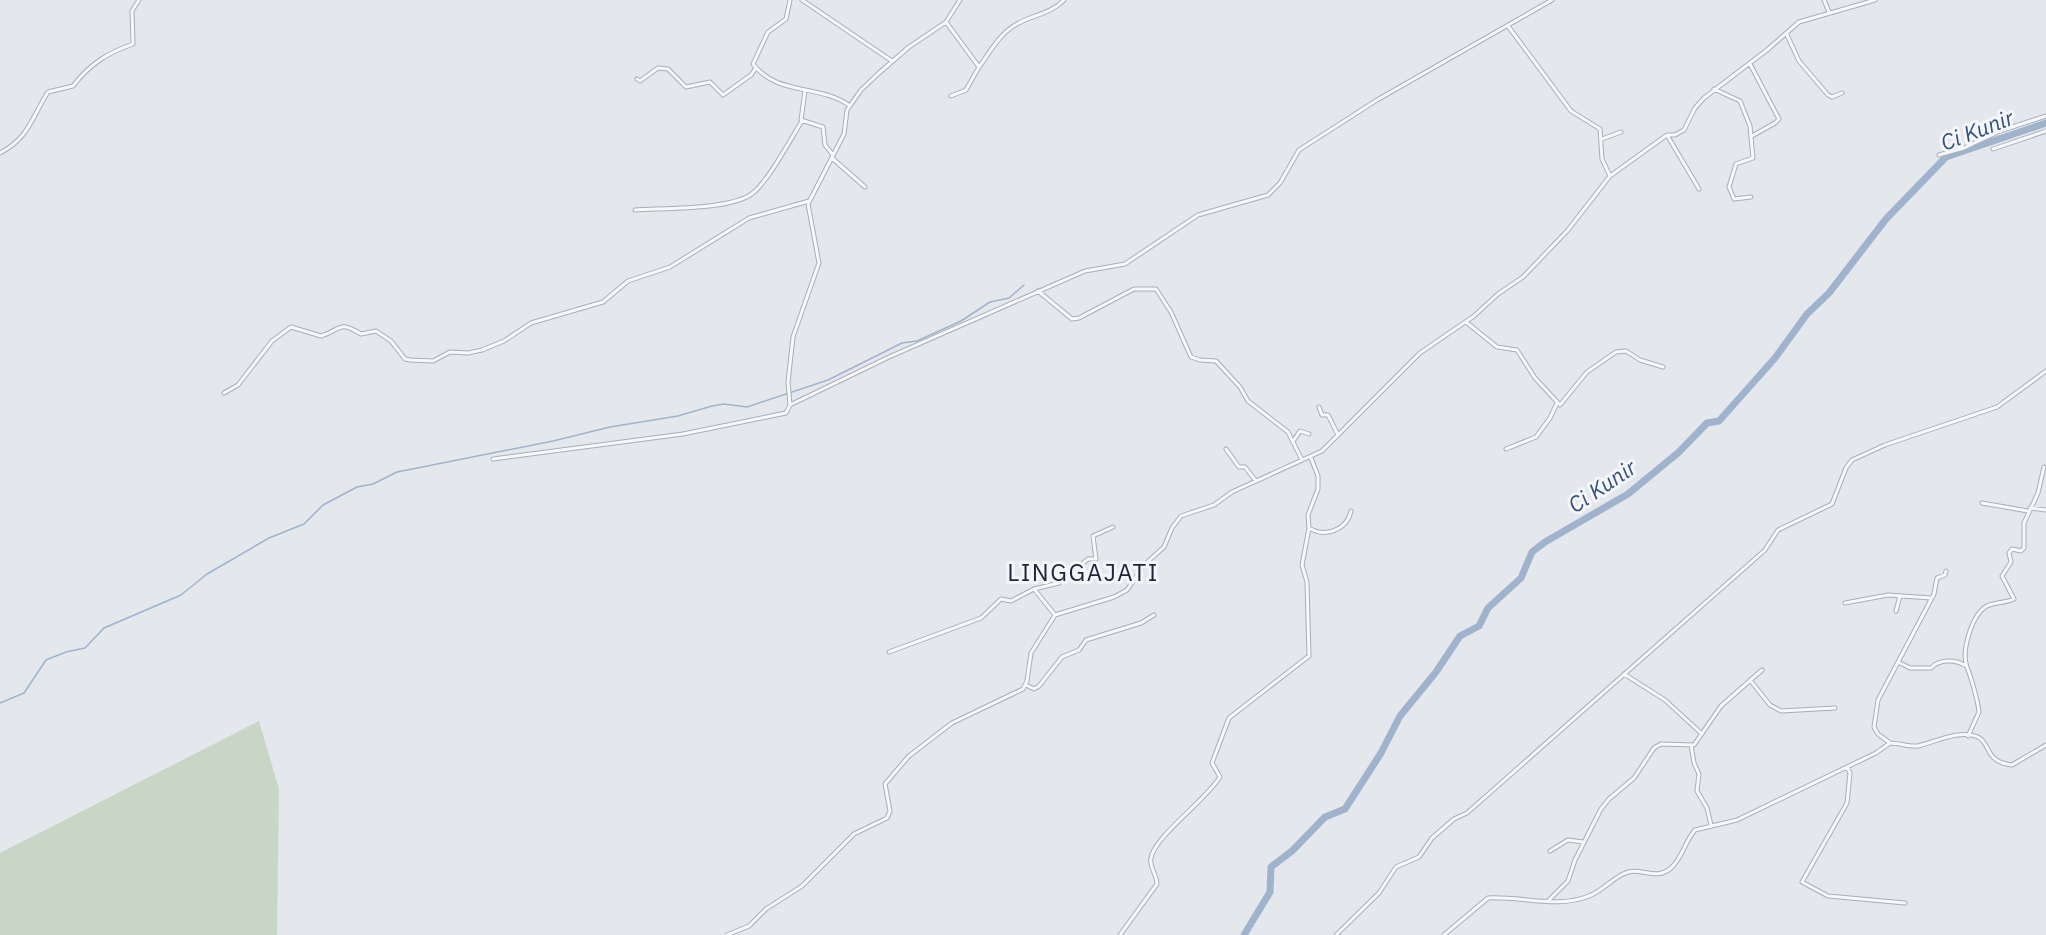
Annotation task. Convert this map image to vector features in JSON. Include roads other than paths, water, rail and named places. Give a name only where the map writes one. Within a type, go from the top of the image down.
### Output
[{"type":"street","points":[[0,153],[21,139],[38,115],[48,92],[73,86],[93,63],[117,49],[133,44],[132,11],[139,0]]},
{"type":"street","points":[[790,0],[786,19],[768,32],[755,61],[756,68],[766,78],[805,91],[836,97],[850,106]]},
{"type":"street","points":[[802,0],[892,62]]},
{"type":"street","points":[[790,405],[789,388],[794,337],[819,263],[809,201],[820,185],[844,134],[846,113],[850,106],[866,85],[892,62],[946,22],[960,0]]},
{"type":"street","points":[[951,96],[966,90],[1002,35],[1014,25],[1040,15],[1064,0]]},
{"type":"street","points":[[493,459],[683,434],[755,418],[783,415],[790,405],[889,357],[1038,291],[1085,271],[1125,264],[1198,215],[1268,195],[1280,183],[1299,150],[1377,100],[1552,0]]},
{"type":"street","points":[[1824,0],[1829,12]]},
{"type":"street","points":[[727,935],[749,926],[766,909],[802,886],[854,834],[887,818],[890,811],[885,783],[909,756],[952,723],[1019,691],[1026,685],[1031,653],[1055,615],[1122,594],[1144,565],[1164,547],[1181,516],[1214,505],[1232,492],[1311,458],[1338,435],[1420,352],[1466,322],[1498,294],[1523,277],[1568,230],[1610,176],[1667,135],[1675,135],[1684,130],[1695,108],[1714,89],[1787,35],[1799,22],[1875,0]]},
{"type":"street","points":[[946,22],[979,67]]},
{"type":"street","points":[[1508,26],[1571,111],[1600,129],[1602,159],[1610,176]]},
{"type":"street","points":[[1787,35],[1799,61],[1828,95],[1832,97],[1842,93]]},
{"type":"street","points":[[1750,63],[1779,119],[1752,136]]},
{"type":"street","points":[[636,79],[640,81],[658,68],[668,69],[686,87],[710,82],[723,95],[751,75],[756,68]]},
{"type":"street","points":[[1714,89],[1740,100],[1752,136],[1753,158],[1736,164],[1729,187],[1734,199],[1751,197]]},
{"type":"street","points":[[635,210],[709,206],[748,197],[758,188],[802,121],[805,91]]},
{"type":"street","points":[[1939,155],[2046,116]]},
{"type":"street","points":[[802,121],[823,127],[826,147],[832,157],[865,187]]},
{"type":"street","points":[[1993,149],[2046,131]]},
{"type":"street","points":[[1602,138],[1621,132]]},
{"type":"street","points":[[1667,135],[1699,189]]},
{"type":"street","points":[[224,393],[238,385],[272,341],[291,327],[321,336],[340,326],[351,327],[361,334],[376,331],[391,341],[405,359],[410,360],[433,361],[454,351],[475,353],[496,345],[531,323],[603,302],[628,281],[670,267],[749,218],[809,201]]},
{"type":"street","points":[[1038,291],[1072,319],[1079,318],[1134,289],[1156,289],[1172,312],[1191,357],[1216,361],[1240,387],[1248,401],[1294,440],[1302,460]]},
{"type":"street","points":[[1466,322],[1495,346],[1517,350],[1535,378],[1557,403],[1563,404],[1587,372],[1617,352],[1626,351],[1640,360],[1663,367]]},
{"type":"street","points":[[1336,935],[1377,896],[1396,867],[1419,857],[1430,840],[1454,819],[1467,813],[1765,550],[1778,530],[1833,504],[1846,468],[1852,460],[1885,446],[1997,407],[2046,371]]},
{"type":"street","points":[[1506,449],[1536,437],[1550,418],[1557,403]]},
{"type":"street","points":[[1319,407],[1322,415],[1328,415],[1338,435]]},
{"type":"street","points":[[1294,440],[1300,431],[1309,434]]},
{"type":"street","points":[[1226,449],[1239,467],[1245,466],[1251,472],[1256,482]]},
{"type":"street","points":[[1120,935],[1156,884],[1150,862],[1156,845],[1201,802],[1220,777],[1212,763],[1229,718],[1309,656],[1306,582],[1302,567],[1309,528],[1308,515],[1318,484],[1311,458]]},
{"type":"street","points":[[1966,666],[1969,633],[1977,616],[1987,606],[2010,601],[2015,597],[2002,576],[2012,562],[2009,553],[2012,549],[2021,551],[2024,548],[2024,523],[2038,493],[2044,466]]},
{"type":"street","points":[[1982,502],[2029,510],[2046,510]]},
{"type":"street","points":[[1309,528],[1318,533],[1334,531],[1345,524],[1351,511]]},
{"type":"street","points":[[889,652],[978,619],[1001,599],[1011,601],[1034,589],[1059,583],[1088,559],[1096,559],[1093,536],[1113,527]]},
{"type":"street","points":[[1946,571],[1945,575],[1937,579],[1931,598],[1878,700],[1874,721],[1878,734],[1890,742],[1917,746],[1968,736],[1981,739],[1992,758],[2008,765],[2017,764],[2046,745]]},
{"type":"street","points":[[1034,589],[1055,615]]},
{"type":"street","points":[[1845,603],[1871,596],[1931,598]]},
{"type":"street","points":[[1896,611],[1900,596]]},
{"type":"street","points":[[1026,685],[1035,689],[1062,657],[1079,650],[1086,640],[1141,623],[1155,615]]},
{"type":"street","points":[[1898,662],[1910,668],[1930,668],[1935,663],[1950,661],[1959,661],[1966,666],[1970,672],[1972,692],[1979,709],[1979,716],[1968,736]]},
{"type":"street","points":[[1691,746],[1721,706],[1762,670]]},
{"type":"street","points":[[1624,674],[1665,700],[1702,734]]},
{"type":"street","points":[[1750,680],[1770,705],[1781,711],[1835,708]]},
{"type":"street","points":[[1444,935],[1486,898],[1547,901],[1590,896],[1623,874],[1644,873],[1654,876],[1664,873],[1675,864],[1695,830],[1737,820],[1876,753],[1890,742]]},
{"type":"street","points":[[1547,901],[1569,878],[1583,842],[1601,809],[1609,799],[1634,778],[1654,748],[1665,744],[1691,746]]},
{"type":"street","points":[[1691,746],[1699,774],[1697,791],[1707,808],[1711,825]]},
{"type":"street","points":[[1847,767],[1850,773],[1847,802],[1802,882],[1828,896],[1905,903]]},
{"type":"street","points":[[1550,851],[1568,840],[1583,842]]},
{"type":"street","points":[[1559,900],[1560,890]]},
{"type":"waterway","name":"Ci Kunir","points":[[1244,935],[1270,892],[1271,867],[1292,851],[1325,817],[1345,809],[1381,753],[1400,716],[1436,672],[1460,636],[1479,626],[1488,608],[1521,578],[1532,552],[1545,542],[1628,494],[1679,452],[1707,423],[1719,421],[1775,358],[1807,314],[1829,293],[1886,219],[1946,157],[2046,123]]},
{"type":"waterway","points":[[0,703],[24,693],[46,660],[85,648],[104,628],[181,595],[207,574],[269,538],[304,524],[323,505],[357,487],[373,484],[397,472],[553,441],[610,427],[678,416],[712,406],[724,404],[747,407],[828,380],[902,343],[917,341],[961,321],[990,302],[1009,298],[1024,285]]},
{"type":"district","name":"LINGGAJATI","points":[[1083,573]]}]
